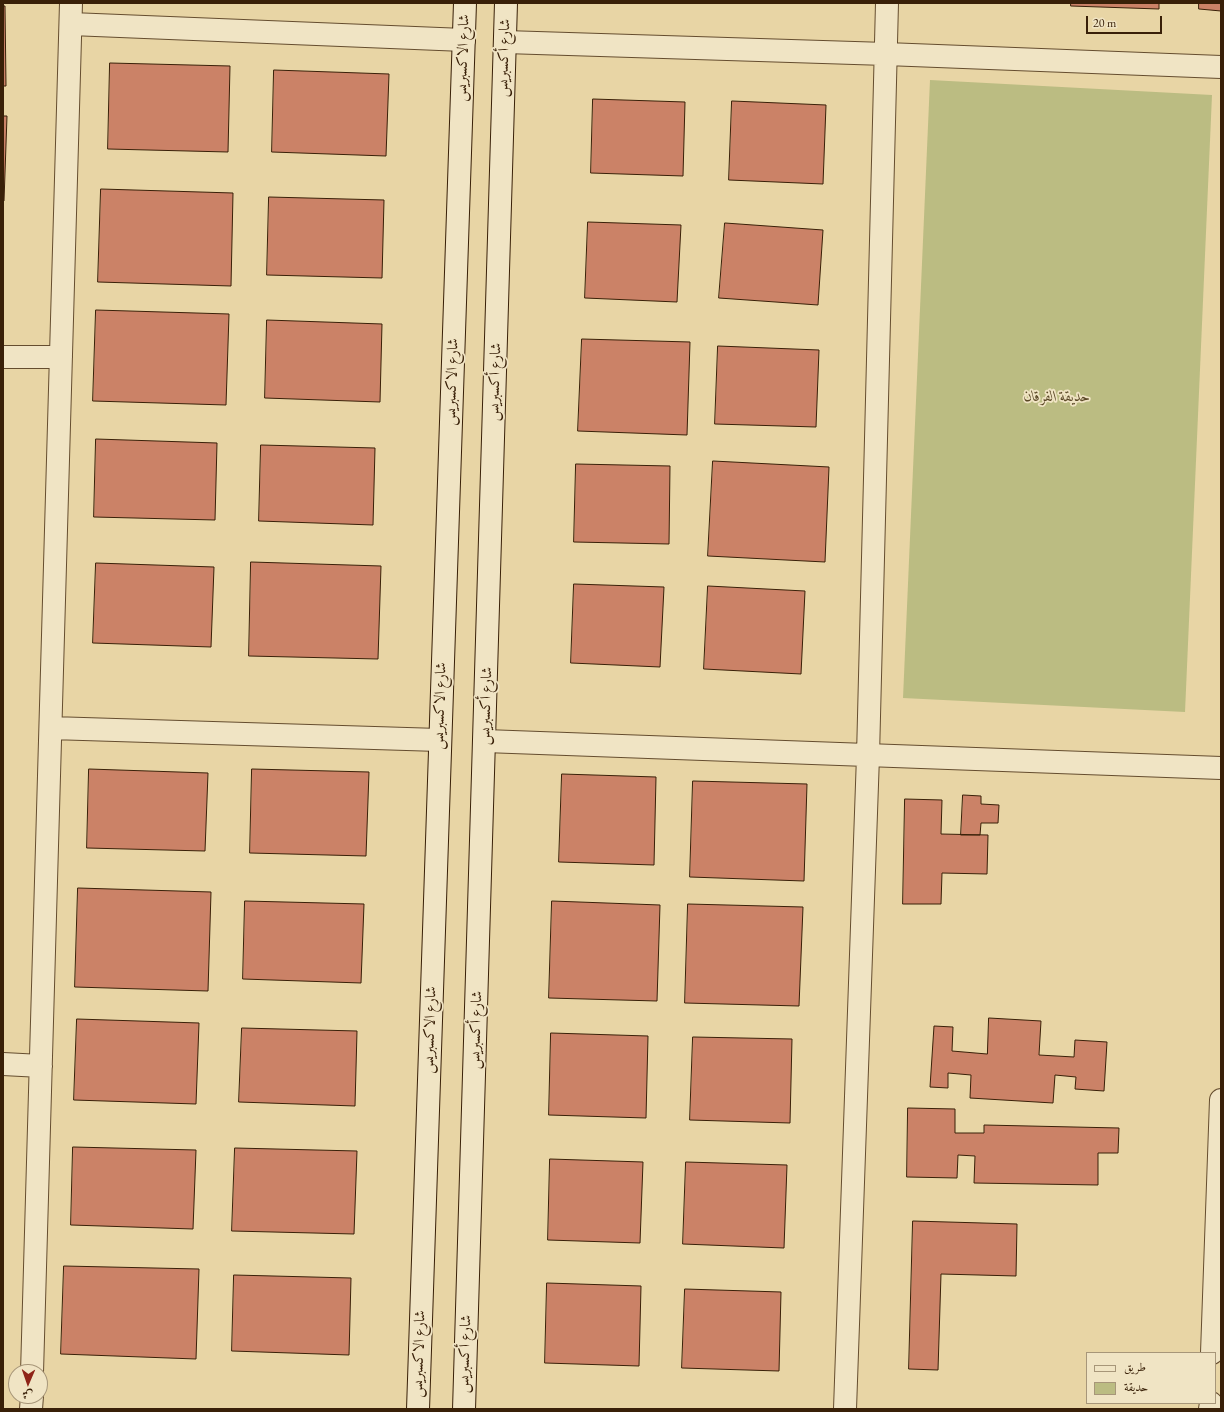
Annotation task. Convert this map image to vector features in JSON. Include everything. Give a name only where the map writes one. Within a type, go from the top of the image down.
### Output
[{"type":"street","name":"شارع الاكسبريس","points":[[418,1409],[439,740],[465,3]]},
{"type":"street","name":"شارع أكسبريس","points":[[464,1409],[506,3]]},
{"type":"street","points":[[845,1409],[868,756],[887,3]]},
{"type":"street","points":[[32,1364],[71,13],[464,40]]},
{"type":"street","points":[[505,42],[886,54],[1221,67]]},
{"type":"street","points":[[3,357],[61,357]]},
{"type":"street","points":[[51,728],[439,740]]},
{"type":"street","points":[[485,741],[1221,768]]},
{"type":"street","points":[[3,1064],[41,1066]]},
{"type":"street","points":[[1212,1352],[1221,1100]]},
{"type":"green space","name":"حديقة الفرقان","points":[[930,80],[1212,95],[1185,712],[903,698]]},
{"type":"building","points":[[1071,3],[1159,3],[1159,9],[1071,6]]},
{"type":"building","points":[[1199,3],[1221,3],[1221,11],[1199,9]]},
{"type":"building","points":[[3,6],[5,6],[6,86],[3,86]]},
{"type":"building","points":[[110,63],[230,66],[228,152],[108,149]]},
{"type":"building","points":[[274,70],[389,74],[386,156],[272,152]]},
{"type":"building","points":[[593,99],[685,102],[683,176],[591,173]]},
{"type":"building","points":[[732,101],[826,105],[823,184],[729,180]]},
{"type":"building","points":[[3,116],[7,116],[4,201],[3,201]]},
{"type":"building","points":[[101,189],[233,193],[231,286],[98,282]]},
{"type":"building","points":[[269,197],[384,200],[382,278],[267,275]]},
{"type":"building","points":[[588,222],[681,225],[677,302],[585,298]]},
{"type":"building","points":[[725,223],[823,230],[818,305],[719,298]]},
{"type":"building","points":[[96,310],[229,314],[226,405],[93,401]]},
{"type":"building","points":[[267,320],[382,324],[380,402],[265,398]]},
{"type":"building","points":[[582,339],[690,342],[687,435],[578,431]]},
{"type":"building","points":[[718,346],[819,350],[816,427],[715,424]]},
{"type":"building","points":[[96,439],[217,443],[215,520],[94,517]]},
{"type":"building","points":[[261,445],[375,448],[373,525],[259,521]]},
{"type":"building","points":[[713,461],[829,467],[825,562],[708,556]]},
{"type":"building","points":[[576,464],[670,466],[669,544],[574,542]]},
{"type":"building","points":[[251,562],[381,566],[378,659],[249,656]]},
{"type":"building","points":[[96,563],[214,567],[211,647],[93,643]]},
{"type":"building","points":[[574,584],[664,587],[660,667],[571,663]]},
{"type":"building","points":[[708,586],[805,591],[801,674],[704,669]]},
{"type":"building","points":[[89,769],[208,773],[205,851],[87,848]]},
{"type":"building","points":[[252,769],[369,772],[366,856],[250,853]]},
{"type":"building","points":[[562,774],[656,777],[654,865],[559,862]]},
{"type":"building","points":[[693,781],[807,784],[804,881],[690,877]]},
{"type":"building","points":[[963,795],[981,796],[981,804],[999,805],[998,823],[981,823],[980,835],[961,835]]},
{"type":"building","points":[[905,799],[942,800],[941,834],[988,835],[987,874],[942,873],[941,904],[903,904]]},
{"type":"building","points":[[78,888],[211,892],[208,991],[75,987]]},
{"type":"building","points":[[245,901],[364,904],[361,983],[243,979]]},
{"type":"building","points":[[552,901],[660,905],[657,1001],[549,998]]},
{"type":"building","points":[[688,904],[803,907],[799,1006],[685,1003]]},
{"type":"building","points":[[989,1018],[1041,1021],[1039,1055],[1074,1057],[1075,1040],[1107,1042],[1104,1091],[1075,1089],[1076,1077],[1055,1075],[1053,1103],[970,1098],[971,1075],[948,1073],[948,1088],[930,1087],[934,1026],[953,1027],[952,1051],[987,1054]]},
{"type":"building","points":[[77,1019],[199,1023],[196,1104],[74,1100]]},
{"type":"building","points":[[242,1028],[357,1031],[355,1106],[239,1102]]},
{"type":"building","points":[[551,1033],[648,1036],[646,1118],[549,1115]]},
{"type":"building","points":[[693,1037],[792,1039],[790,1123],[690,1120]]},
{"type":"building","points":[[908,1108],[955,1109],[955,1133],[984,1133],[984,1125],[1119,1128],[1118,1153],[1098,1153],[1098,1185],[974,1183],[975,1156],[958,1155],[957,1178],[907,1177]]},
{"type":"building","points":[[73,1147],[196,1150],[193,1229],[71,1225]]},
{"type":"building","points":[[235,1148],[357,1151],[354,1234],[232,1231]]},
{"type":"building","points":[[550,1159],[643,1162],[640,1243],[548,1240]]},
{"type":"building","points":[[686,1162],[787,1165],[784,1248],[683,1244]]},
{"type":"building","points":[[913,1221],[1017,1224],[1016,1276],[941,1274],[938,1370],[909,1369]]},
{"type":"building","points":[[64,1266],[199,1269],[196,1359],[61,1354]]},
{"type":"building","points":[[234,1275],[351,1278],[349,1355],[232,1351]]},
{"type":"building","points":[[547,1283],[641,1286],[639,1366],[545,1363]]},
{"type":"building","points":[[685,1289],[781,1292],[779,1371],[682,1368]]}]
